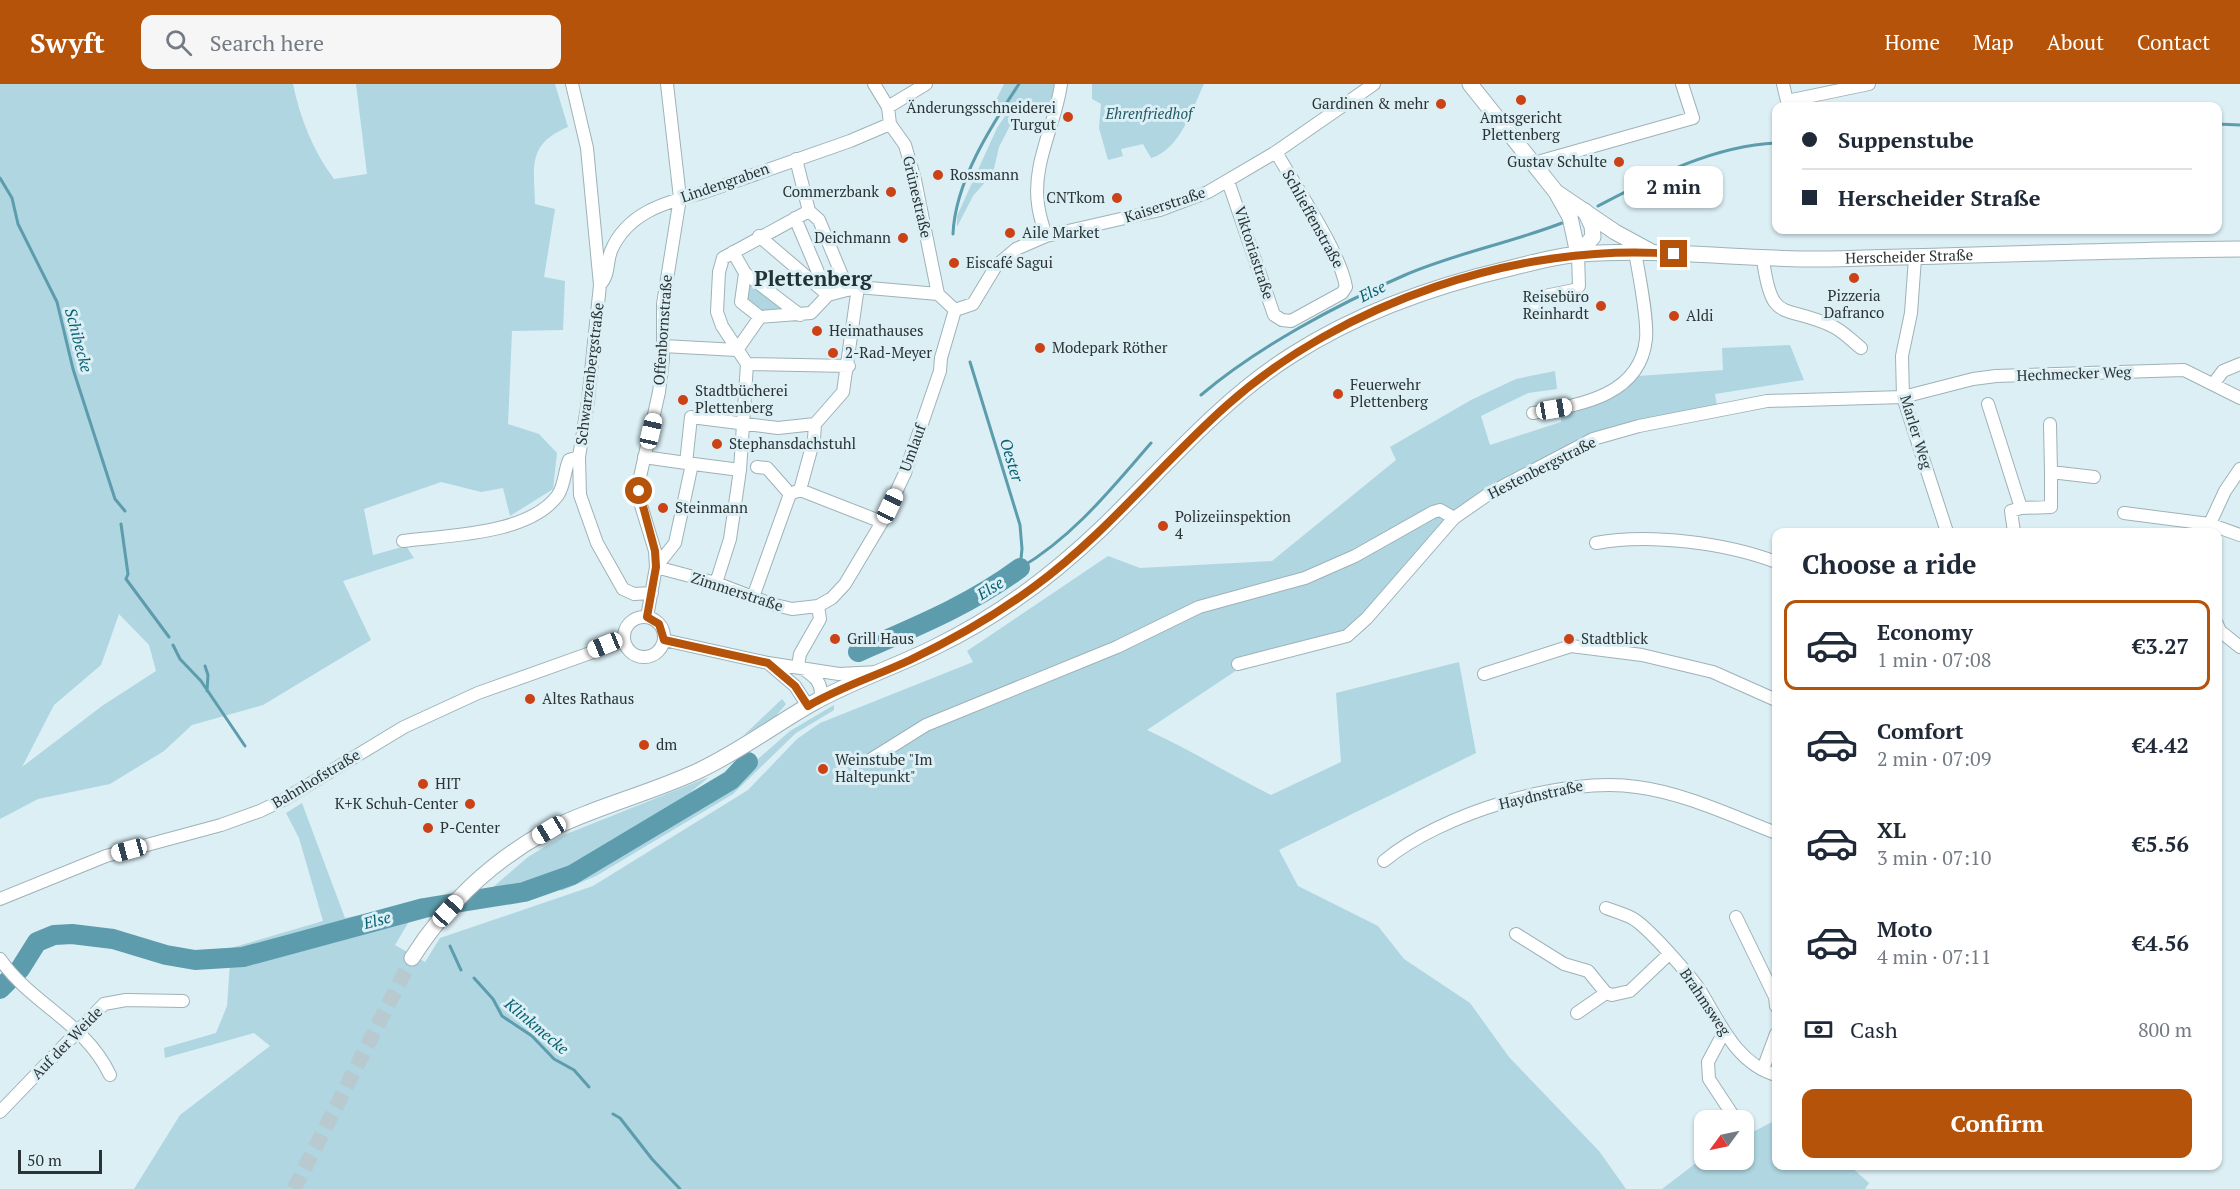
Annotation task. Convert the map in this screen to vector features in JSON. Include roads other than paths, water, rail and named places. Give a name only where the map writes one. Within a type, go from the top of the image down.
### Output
[{"type":"main road","points":[[1470,84],[1556,192],[1570,217],[1578,254]]},
{"type":"main road","points":[[1556,192],[1652,252]]},
{"type":"main road","points":[[1578,254],[1593,237],[1592,226],[1584,211]]},
{"type":"main road","name":"Herscheider Straße","points":[[412,958],[436,924],[476,881],[512,853],[549,830],[698,771],[742,748],[814,702],[946,642],[1002,609],[1044,579],[1101,529],[1219,412],[1287,358],[1379,309],[1428,290],[1544,260],[1578,254],[1652,252],[1763,260],[2240,249]]},
{"type":"street","name":"Schwarzenbergstraße","points":[[572,84],[587,148],[600,285],[599,341],[579,458],[580,495],[588,522],[605,558],[628,593],[652,593]]},
{"type":"street","name":"Offenbornstraße","points":[[656,567],[655,551],[640,502],[640,477],[659,392],[664,293],[680,198],[667,84]]},
{"type":"street","name":"Grünestraße","points":[[874,84],[888,107],[890,124],[904,145],[915,180],[938,294]]},
{"type":"street","points":[[888,107],[926,84]]},
{"type":"street","points":[[1046,236],[1037,202],[1040,166],[1058,107],[1061,84]]},
{"type":"street","name":"Kaiserstraße","points":[[956,310],[973,304],[1003,258],[1030,241],[1160,210],[1228,181],[1276,152],[1374,84]]},
{"type":"street","points":[[1534,163],[1693,118],[1682,84]]},
{"type":"street","points":[[1783,84],[1786,100],[1869,84]]},
{"type":"street","name":"Lindengraben","points":[[600,285],[608,277],[611,251],[632,222],[648,211],[890,124]]},
{"type":"street","name":"Schlieffenstraße","points":[[1276,152],[1332,251],[1346,287]]},
{"type":"street","points":[[647,617],[656,567],[675,543],[689,463],[691,417],[778,428],[814,424],[843,392],[849,366],[853,288],[819,220],[809,211],[796,159]]},
{"type":"street","name":"Viktoriastraße","points":[[1228,181],[1274,315],[1282,320],[1291,321],[1342,293],[1346,287]]},
{"type":"street","points":[[716,583],[730,539],[746,467],[747,364],[722,326],[717,312],[719,272],[723,258],[759,236],[809,211]]},
{"type":"street","points":[[795,218],[828,295]]},
{"type":"street","points":[[759,236],[828,295]]},
{"type":"street","points":[[733,252],[745,273],[800,315]]},
{"type":"street","points":[[1533,413],[1575,405],[1614,391],[1630,379],[1642,354],[1646,338],[1635,252]]},
{"type":"street","points":[[1531,314],[1540,297],[1569,292],[1579,286],[1578,254]]},
{"type":"street","name":"Marler Weg","points":[[1915,258],[1911,313],[1902,356],[1903,398],[1946,528]]},
{"type":"street","points":[[1763,260],[1769,292],[1781,309],[1829,324],[1861,348]]},
{"type":"street","points":[[741,302],[745,273]]},
{"type":"street","points":[[741,302],[760,317],[800,315],[811,313],[828,295],[853,288],[938,294],[956,310]]},
{"type":"street","points":[[717,312],[741,302]]},
{"type":"street","name":"Umlauf","points":[[818,606],[832,598],[845,584],[882,522],[905,473],[940,371],[941,358],[956,310]]},
{"type":"street","points":[[737,350],[760,317]]},
{"type":"street","points":[[663,346],[737,350]]},
{"type":"street","points":[[747,364],[849,366]]},
{"type":"street","points":[[2214,383],[2223,371],[2240,364]]},
{"type":"street","name":"Hechmecker Weg","points":[[1903,398],[1973,379],[1996,376],[2184,370],[2240,398]]},
{"type":"street","name":"Hestenbergstraße","points":[[1238,664],[1347,636],[1367,618],[1454,518],[1490,493],[1593,439],[1639,426],[1767,401],[1903,398]]},
{"type":"street","points":[[1988,405],[2021,508]]},
{"type":"street","points":[[753,597],[814,439],[814,424]]},
{"type":"street","points":[[2013,528],[2011,511],[2021,508],[2051,507],[2050,424]]},
{"type":"street","points":[[644,457],[689,463],[767,468],[795,492],[882,522]]},
{"type":"street","points":[[403,541],[502,528],[530,518],[547,508],[562,487],[569,460],[579,458]]},
{"type":"street","points":[[2124,513],[2208,528],[2224,491],[2240,469]]},
{"type":"street","points":[[2051,472],[2094,477]]},
{"type":"street","points":[[870,760],[926,725],[1116,647],[1199,607],[1305,578],[1354,556],[1433,512],[1440,510],[1454,518]]},
{"type":"street","points":[[2222,531],[2240,535]]},
{"type":"street","points":[[1596,543],[1618,539],[1728,546],[1772,561]]},
{"type":"street","name":"Zimmerstraße","points":[[656,567],[716,583],[792,609],[818,606]]},
{"type":"street","points":[[798,666],[800,654],[820,619],[818,606]]},
{"type":"street","points":[[647,617],[659,624],[664,640],[658,652],[644,658],[631,653],[624,641],[624,632],[630,622],[637,618],[647,617]]},
{"type":"street","points":[[2222,633],[2240,647]]},
{"type":"street","points":[[664,640],[768,663],[838,674],[883,672]]},
{"type":"street","name":"Bahnhofstraße","points":[[0,899],[106,856],[221,825],[260,811],[285,800],[404,727],[478,693],[624,641]]},
{"type":"street","points":[[1484,674],[1571,646],[1642,655],[1713,672],[1772,698]]},
{"type":"street","points":[[768,663],[814,702],[821,687],[819,682],[798,666]]},
{"type":"street","name":"Haydnstraße","points":[[1384,861],[1416,839],[1482,809],[1582,785],[1610,783],[1640,787],[1685,799],[1772,832]]},
{"type":"street","name":"Brahmsweg","points":[[1606,908],[1634,919],[1669,954],[1700,991],[1724,1032],[1744,1056],[1772,1072]]},
{"type":"street","points":[[1736,917],[1772,991]]},
{"type":"street","points":[[1516,934],[1564,964],[1588,971],[1605,993],[1612,995],[1630,991],[1669,954]]},
{"type":"street","points":[[2,962],[78,1029],[102,1057],[110,1075]]},
{"type":"street","points":[[1577,1013],[1605,993]]},
{"type":"street","name":"Auf der Weide","points":[[0,1112],[78,1029],[98,1009],[109,1002],[183,1001]]},
{"type":"street","points":[[1724,1032],[1708,1062],[1709,1079],[1729,1110]]},
{"type":"street","points":[[1763,1069],[1772,1045]]},
{"type":"waterway","name":"Oester","points":[[953,234],[955,214],[967,175],[986,136],[1019,84]]},
{"type":"waterway","name":"Else","points":[[2222,124],[2240,125]]},
{"type":"waterway","name":"Else","points":[[1598,206],[1662,174],[1706,157],[1752,145],[1772,143]]},
{"type":"waterway","name":"Schibecke","points":[[0,178],[12,198],[18,224],[57,302],[73,369],[115,499],[125,511]]},
{"type":"waterway","name":"Else","points":[[1201,395],[1247,360],[1298,328],[1379,287],[1444,260],[1562,223]]},
{"type":"waterway","name":"Oester","points":[[970,362],[1020,525],[1022,549],[1020,568]]},
{"type":"waterway","name":"Else","points":[[1020,568],[1039,556],[1074,527],[1106,495],[1151,443]]},
{"type":"waterway","name":"Schibecke","points":[[121,524],[128,574],[126,579],[169,637]]},
{"type":"waterway","name":"Else","points":[[858,652],[962,604],[1020,568]]},
{"type":"waterway","name":"Schibecke","points":[[173,645],[180,659],[201,681],[245,746]]},
{"type":"waterway","points":[[205,666],[208,675],[207,691]]},
{"type":"waterway","name":"Else","points":[[0,989],[20,969],[37,942],[54,935],[72,934],[113,939],[166,955],[195,960],[243,957],[424,908],[524,892],[572,875],[731,780],[748,762]]},
{"type":"waterway","name":"Klinkmecke","points":[[450,946],[461,970]]},
{"type":"waterway","name":"Klinkmecke","points":[[474,978],[493,999],[502,1016],[532,1036],[554,1059],[574,1070],[589,1087]]},
{"type":"waterway","name":"Klinkmecke","points":[[613,1114],[620,1118],[652,1159],[680,1189]]},
{"type":"tunnel","points":[[294,1189],[412,958]]},
{"type":"place","name":"Amtsgericht Plettenberg","points":[[1521,100]]},
{"type":"place","name":"Gardinen & mehr","points":[[1441,104]]},
{"type":"place","name":"Änderungsschneiderei Turgut","points":[[1068,117]]},
{"type":"place","name":"Gustav Schulte","points":[[1619,162]]},
{"type":"place","name":"Rossmann","points":[[938,175]]},
{"type":"place","name":"Commerzbank","points":[[891,192]]},
{"type":"place","name":"CNTkom","points":[[1117,198]]},
{"type":"place","name":"Aile Market","points":[[1010,233]]},
{"type":"place","name":"Deichmann","points":[[903,238]]},
{"type":"place","name":"Eiscafé Sagui","points":[[954,263]]},
{"type":"place","name":"Pizzeria Dafranco","points":[[1854,278]]},
{"type":"place","name":"Reisebüro Reinhardt","points":[[1601,306]]},
{"type":"place","name":"Aldi","points":[[1674,316]]},
{"type":"place","name":"Heimathauses","points":[[817,331]]},
{"type":"place","name":"Modepark Röther","points":[[1040,348]]},
{"type":"place","name":"2-Rad-Meyer","points":[[833,353]]},
{"type":"place","name":"Feuerwehr Plettenberg","points":[[1338,394]]},
{"type":"place","name":"Stadtbücherei Plettenberg","points":[[683,400]]},
{"type":"place","name":"Stephansdachstuhl","points":[[717,444]]},
{"type":"place","name":"Steinmann","points":[[663,508]]},
{"type":"place","name":"Polizeiinspektion 4","points":[[1163,526]]},
{"type":"place","name":"Grill Haus","points":[[835,639]]},
{"type":"place","name":"Stadtblick","points":[[1569,639]]},
{"type":"place","name":"Altes Rathaus","points":[[530,699]]},
{"type":"place","name":"dm","points":[[644,745]]},
{"type":"place","name":"Weinstube \"Im Haltepunkt\"","points":[[823,769]]},
{"type":"place","name":"HIT","points":[[423,784]]},
{"type":"place","name":"K+K Schuh-Center","points":[[470,804]]},
{"type":"place","name":"P-Center","points":[[428,828]]},
{"type":"district","name":"Plettenberg","points":[[813,279]]},
{"type":"park label","name":"Ehrenfriedhof","points":[[1149,114]]}]
